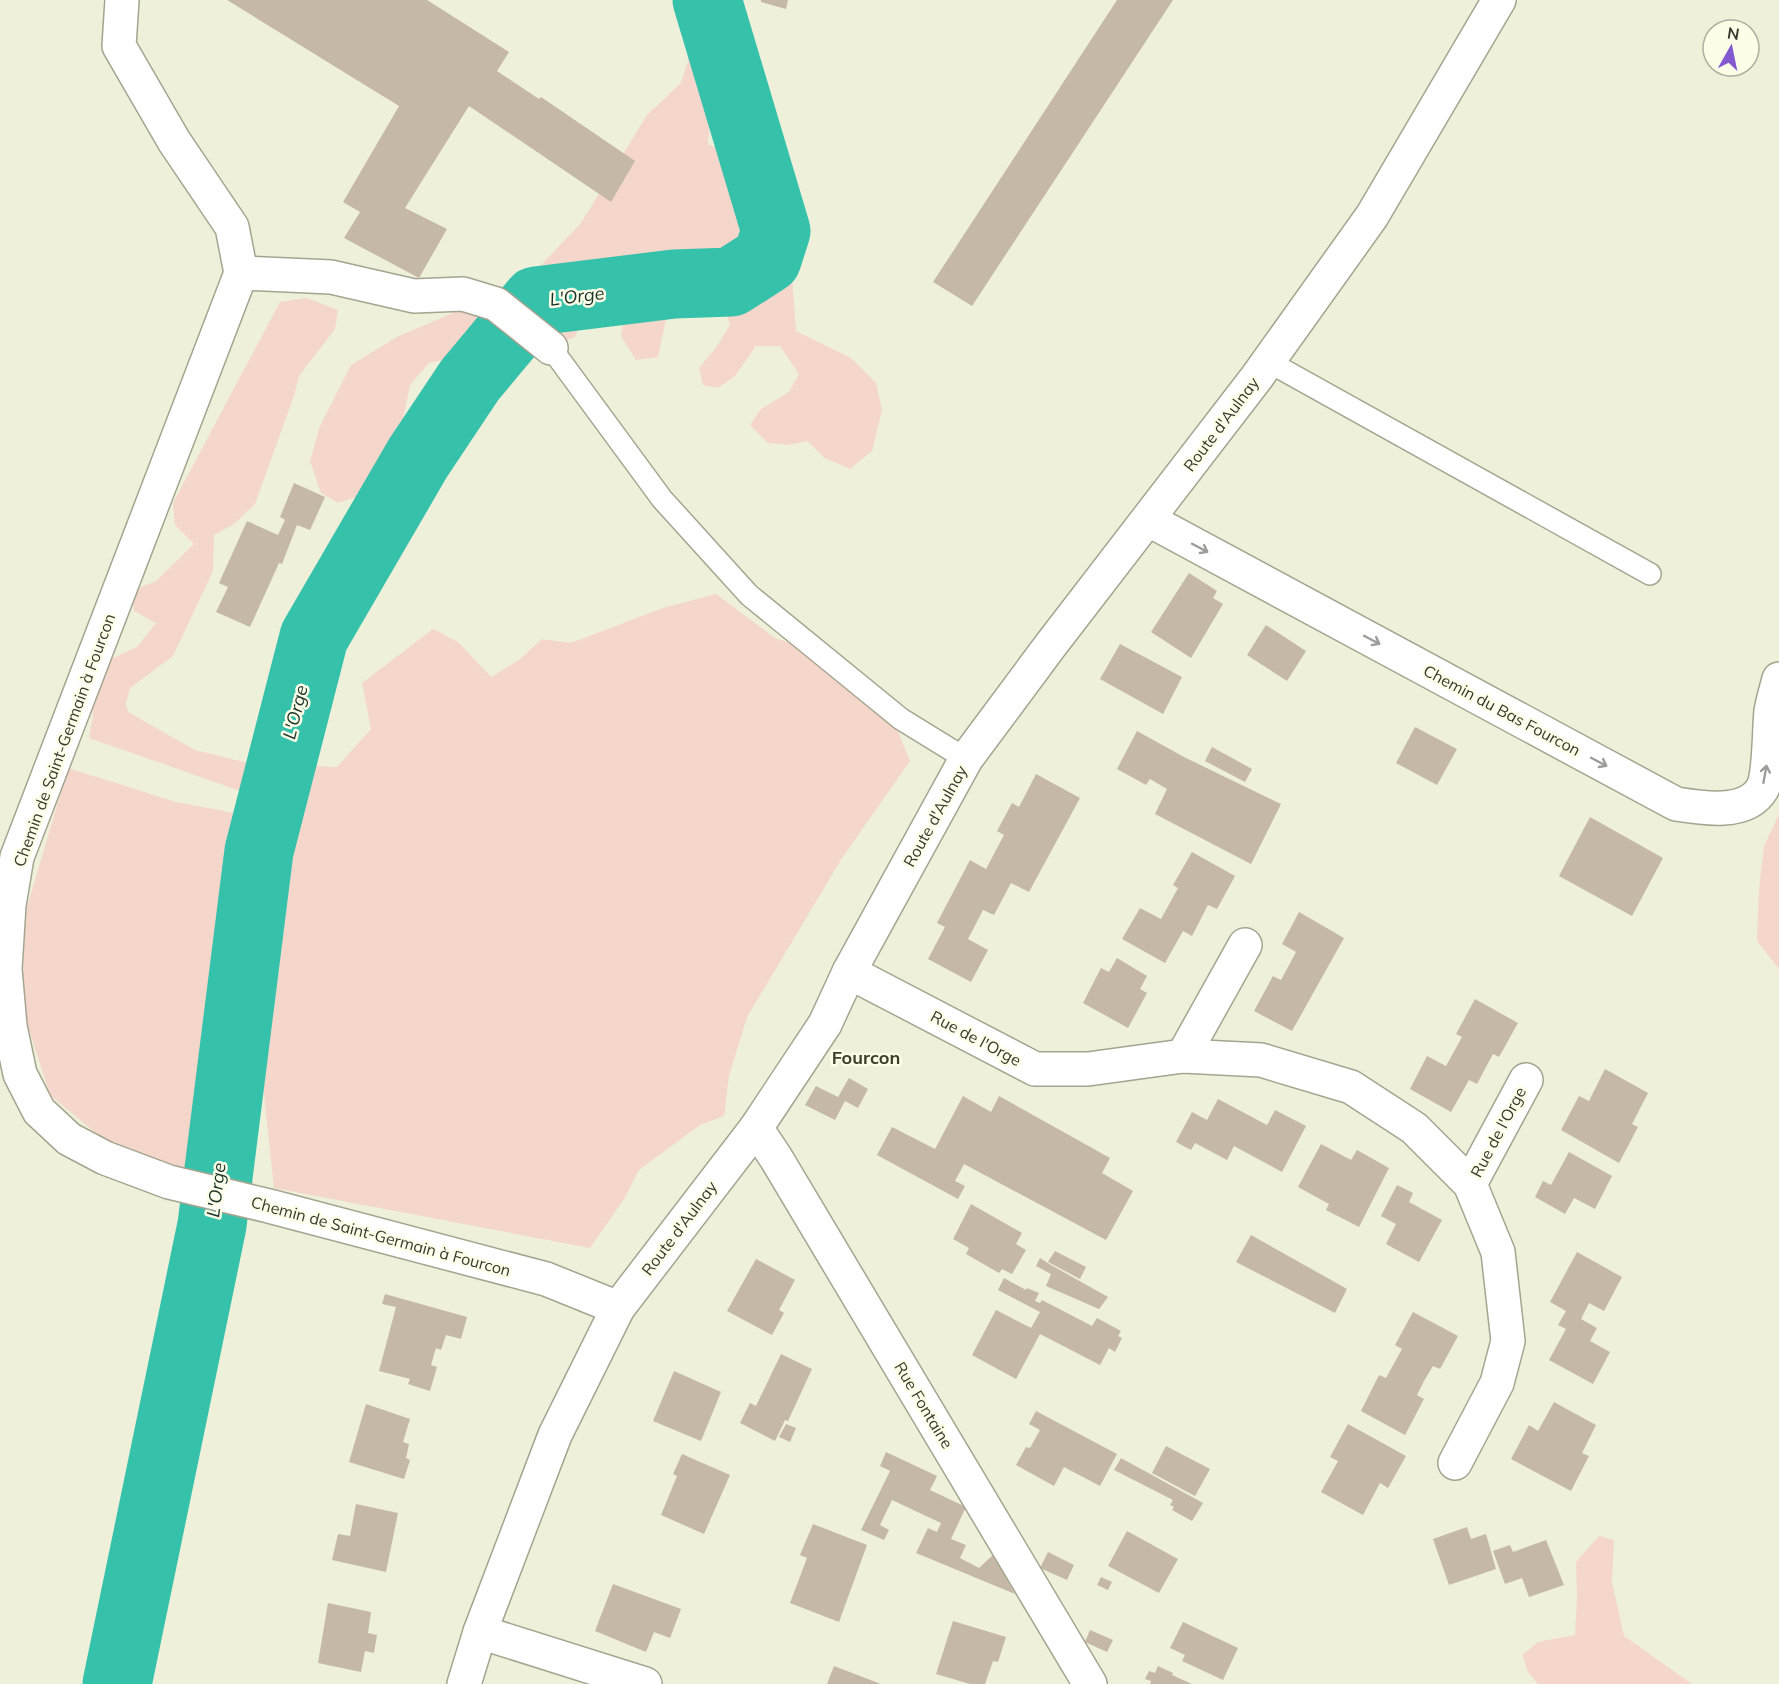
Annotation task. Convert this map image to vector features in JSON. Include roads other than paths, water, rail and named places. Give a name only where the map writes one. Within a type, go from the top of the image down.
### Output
[{"type":"street","points":[[122,0],[119,46],[174,141],[232,227],[241,273],[332,277],[414,296],[463,294],[496,304],[551,348]]},
{"type":"street","name":"Route d'Aulnay","points":[[464,1684],[480,1632],[555,1435],[618,1308],[756,1128],[825,1024],[849,972],[966,759],[1269,362],[1372,216],[1499,0]]},
{"type":"street","name":"Chemin de Saint-Germain à Fourcon","points":[[241,273],[17,858],[9,905],[5,969],[10,1026],[20,1074],[39,1111],[69,1139],[105,1158],[169,1182],[546,1279],[618,1308]]},
{"type":"street","name":"Chemin du Bas Fourcon","points":[[1149,520],[1676,804],[1714,809],[1747,803],[1763,789],[1772,710],[1779,679]]},
{"type":"street","points":[[1183,1056],[1245,945]]},
{"type":"street","name":"Rue de l'Orge","points":[[849,972],[1035,1069],[1088,1069],[1183,1056],[1262,1060],[1351,1087],[1414,1128],[1470,1184],[1498,1252],[1508,1341],[1497,1383],[1455,1463]]},
{"type":"street","name":"Rue de l'Orge","points":[[1470,1184],[1526,1080]]},
{"type":"street","name":"Rue Fontaine","points":[[756,1128],[1090,1684]]},
{"type":"street","points":[[480,1632],[645,1684]]},
{"type":"lane","points":[[551,348],[662,499],[749,595],[901,719],[966,759]]},
{"type":"lane","points":[[1269,362],[1650,574]]},
{"type":"waterway","name":"L'Orge","points":[[117,1684],[212,1225],[259,851],[314,637],[418,458],[470,380],[536,301],[674,284],[731,282],[767,259],[776,231],[707,0]]},
{"type":"district","name":"Fourcon","points":[[866,1057]]}]
